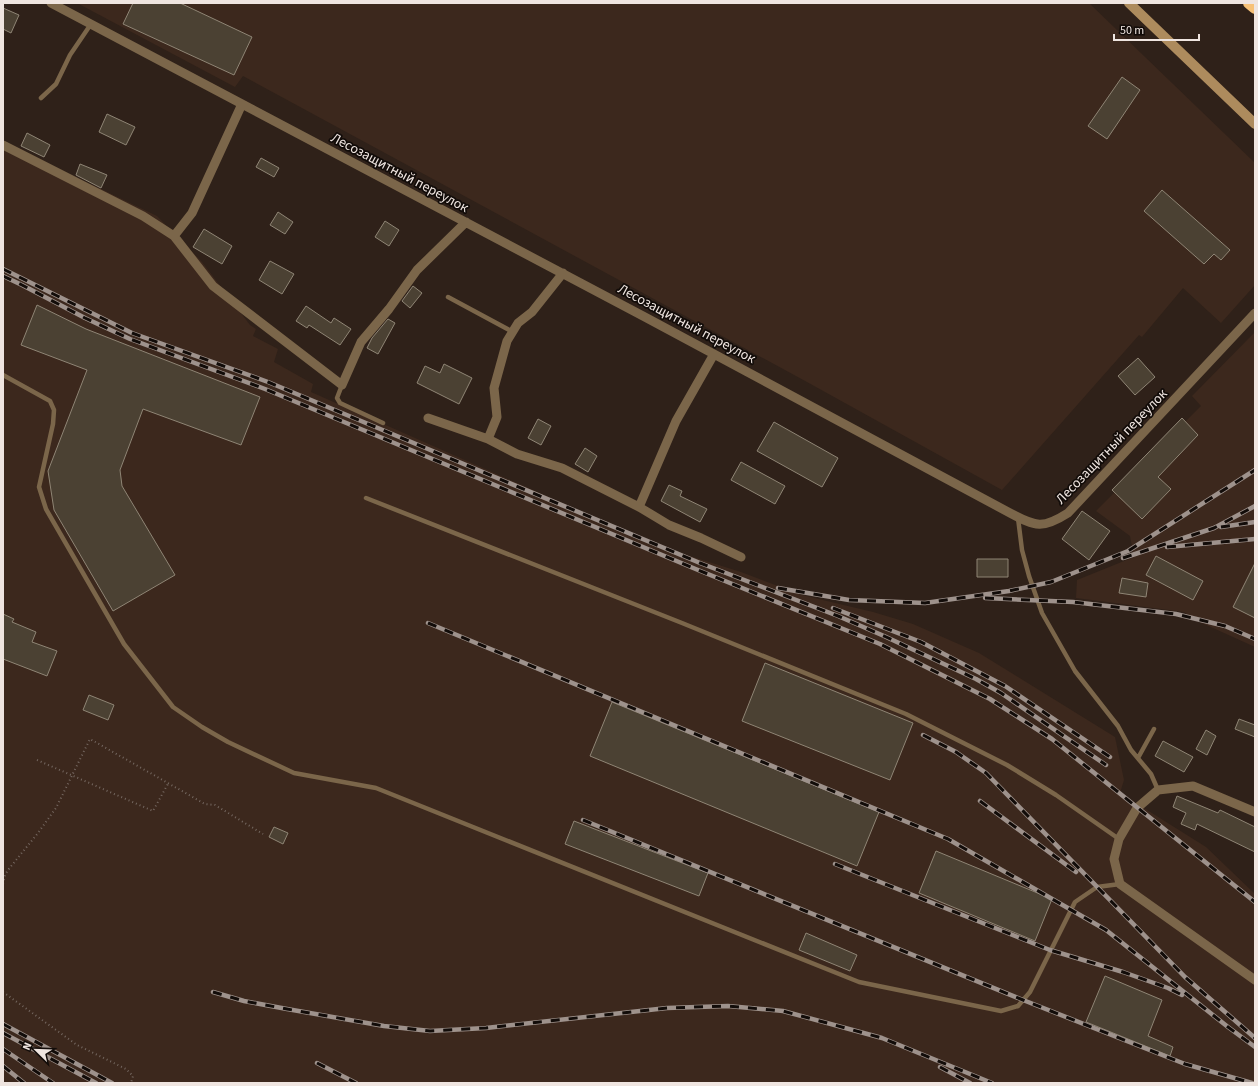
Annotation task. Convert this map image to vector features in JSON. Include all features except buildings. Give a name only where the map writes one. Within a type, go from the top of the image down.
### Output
[{"type":"highway","points":[[1249,3],[1255,8]]},
{"type":"street","name":"Лесозащитный переулок","points":[[51,3],[562,273],[1018,518],[1038,525],[1054,522],[1068,513],[1255,313]]},
{"type":"street","points":[[1129,3],[1255,124]]},
{"type":"street","points":[[174,236],[192,213],[242,104]]},
{"type":"street","points":[[3,145],[143,216],[174,236],[213,286],[342,385],[361,342],[389,309],[417,270],[466,222]]},
{"type":"street","points":[[488,439],[497,417],[494,388],[507,341],[518,323],[532,312],[562,273]]},
{"type":"street","points":[[639,507],[676,421],[714,354]]},
{"type":"street","points":[[428,418],[488,439],[517,454],[562,468],[639,507],[669,525],[741,557]]},
{"type":"street","points":[[1255,812],[1193,786],[1158,790],[1137,808],[1119,839],[1114,858],[1120,884],[1255,980]]},
{"type":"lane","points":[[41,98],[56,84],[70,55],[91,24]]},
{"type":"lane","points":[[448,297],[513,332]]},
{"type":"lane","points":[[3,375],[50,401],[54,410],[53,424],[38,487],[46,509],[124,644],[174,707],[202,727],[228,742],[294,772],[376,788],[859,982],[1001,1011],[1018,1006],[1030,992],[1075,902],[1096,887],[1120,884]]},
{"type":"lane","points":[[342,385],[338,398],[340,403],[383,423]]},
{"type":"lane","points":[[366,498],[682,623],[906,714],[1007,765],[1056,795],[1119,839]]},
{"type":"lane","points":[[1018,518],[1022,550],[1042,613],[1074,672],[1118,726],[1131,750],[1151,774],[1158,790]]},
{"type":"lane","points":[[1138,758],[1154,729]]},
{"type":"path","points":[[3,884],[8,870],[56,808],[90,739],[169,782],[205,804],[216,805],[263,834]]},
{"type":"path","points":[[37,760],[153,811],[169,782]]},
{"type":"path","points":[[3,992],[77,1045],[126,1069],[133,1076],[131,1083]]},
{"type":"shaded area","points":[[77,3],[1089,3],[1255,163],[1255,285],[1221,323],[1183,288],[1142,337],[1139,335],[1002,490],[807,382],[243,76],[235,87]]},
{"type":"shaded area","points":[[3,143],[157,216],[202,262],[250,325],[256,329],[253,336],[278,349],[274,362],[313,384],[311,392],[664,548],[741,572],[802,595],[873,612],[913,624],[979,653],[1115,737],[1124,780],[1120,793],[1206,847],[1255,894],[1255,1083],[3,1083]]},
{"type":"shaded area","points":[[1255,332],[1255,647],[1202,623],[1184,612],[1076,598],[1077,580],[1134,557],[1130,536],[1096,511],[1201,406],[1192,396]]},
{"type":"railway","points":[[3,269],[132,333],[268,382],[700,563],[838,616],[884,636],[976,679],[1001,693],[1106,765]]},
{"type":"railway","points":[[3,276],[130,339],[265,389],[698,570],[880,644],[990,699],[1052,739],[1255,902]]},
{"type":"railway","points":[[778,588],[849,600],[925,603],[1009,591],[1051,582],[1128,551],[1255,470]]},
{"type":"railway","points":[[1123,558],[1214,528],[1255,506]]},
{"type":"railway","points":[[1221,527],[1255,522]]},
{"type":"railway","points":[[1167,547],[1255,539]]},
{"type":"railway","points":[[985,598],[1073,602],[1176,614],[1225,626],[1255,639]]},
{"type":"railway","points":[[833,608],[921,642],[1005,686],[1110,757]]},
{"type":"railway","points":[[428,623],[948,839],[1106,930],[1255,1047]]},
{"type":"railway","points":[[923,735],[956,752],[986,773],[1185,977],[1255,1038]]},
{"type":"railway","points":[[980,801],[1076,872]]},
{"type":"railway","points":[[583,820],[1023,1000],[1185,1064],[1252,1083]]},
{"type":"railway","points":[[835,864],[1050,950],[1123,972],[1168,988],[1182,995]]},
{"type":"railway","points":[[213,992],[244,1001],[287,1009],[384,1026],[430,1031],[486,1028],[667,1008],[728,1006],[783,1011],[882,1038],[992,1083]]},
{"type":"railway","points":[[3,1024],[112,1083]]},
{"type":"railway","points":[[3,1033],[96,1083]]},
{"type":"railway","points":[[3,1049],[53,1083]]},
{"type":"railway","points":[[317,1063],[356,1083]]},
{"type":"railway","points":[[3,1066],[24,1083]]},
{"type":"railway","points":[[940,1067],[970,1083]]}]
